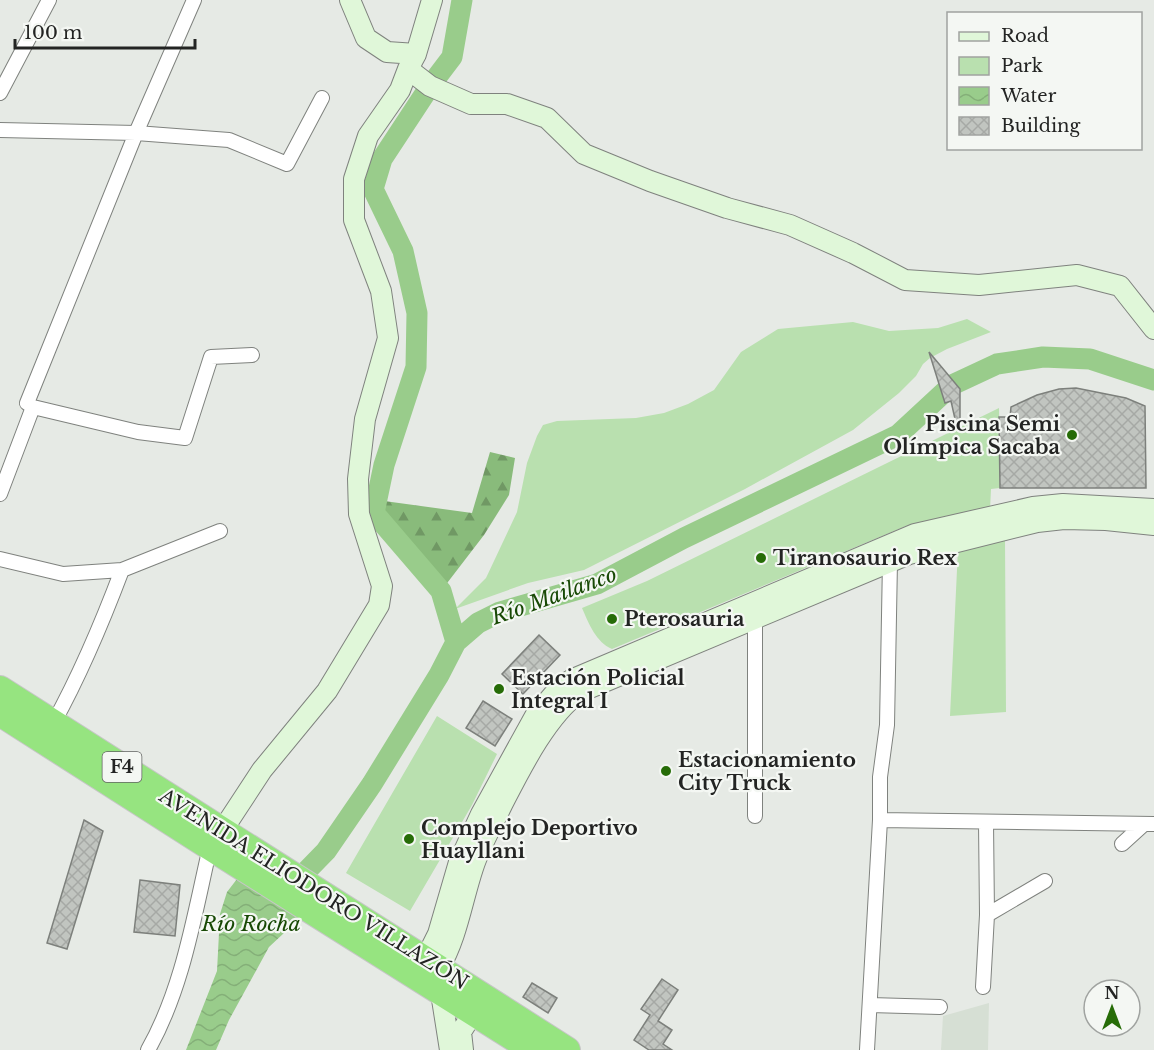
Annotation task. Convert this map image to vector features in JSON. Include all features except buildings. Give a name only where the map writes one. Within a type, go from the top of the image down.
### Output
[{"type":"highway","name":"AVENIDA ELIODORO VILLAZÓN","points":[[0,689],[54,722],[216,839]]},
{"type":"highway","name":"AVENIDA ELIODORO VILLAZÓN","points":[[0,713],[240,854],[388,948],[441,993],[533,1050]]},
{"type":"highway","name":"AVENIDA ELIODORO VILLAZÓN","points":[[388,948],[432,964],[567,1050]]},
{"type":"street","points":[[0,93],[49,0]]},
{"type":"street","points":[[194,0],[136,133],[27,403],[33,407],[138,432],[185,438],[210,357],[252,355]]},
{"type":"street","points":[[350,0],[366,38],[387,52],[412,61],[430,86],[471,104],[507,104],[547,118],[584,154],[650,182],[727,208],[790,225],[853,253],[905,280],[979,285],[1077,275],[1120,286],[1154,329]]},
{"type":"street","points":[[148,1050],[163,1023],[181,971],[216,839],[262,770],[327,691],[379,605],[382,586],[359,514],[358,479],[365,418],[388,338],[381,291],[354,220],[354,179],[368,136],[400,90],[432,0]]},
{"type":"street","points":[[0,130],[136,133],[228,140],[288,165],[322,98]]},
{"type":"street","points":[[0,494],[33,407]]},
{"type":"street","points":[[603,674],[887,554],[909,554],[1002,523],[1033,507],[1063,504],[1154,509]]},
{"type":"street","points":[[1002,523],[1064,519],[1154,525]]},
{"type":"street","points":[[0,559],[63,574],[122,570],[220,531]]},
{"type":"street","points":[[432,964],[448,953],[482,844],[527,758],[560,687],[571,680],[603,674],[755,618],[887,554]]},
{"type":"street","points":[[867,1050],[880,777],[887,726],[887,554]]},
{"type":"street","points":[[54,722],[76,683],[122,570]]},
{"type":"street","points":[[755,618],[755,816]]},
{"type":"street","points":[[879,820],[1149,824]]},
{"type":"street","points":[[983,987],[987,915],[986,822]]},
{"type":"street","points":[[1122,844],[1149,824]]},
{"type":"street","points":[[987,915],[1045,881]]},
{"type":"street","points":[[441,993],[450,1050]]},
{"type":"street","points":[[870,1005],[940,1007]]},
{"type":"street","points":[[463,1050],[461,1032],[473,1013]]},
{"type":"shaded area","points":[[989,1003],[988,1050],[941,1050],[943,1016]]},
{"type":"green space","points":[[967,319],[991,332],[930,358],[899,393],[853,430],[745,489],[584,570],[528,583],[455,609],[486,578],[517,512],[527,463],[543,425],[557,421],[636,418],[664,413],[688,404],[714,390],[741,352],[778,329],[853,322],[889,331],[938,328]]},
{"type":"green space","points":[[999,408],[1000,488],[991,489],[990,510],[906,526],[612,649],[597,637],[590,626],[582,608],[647,581]]},
{"type":"green space","points":[[490,452],[515,458],[509,495],[484,535],[441,591],[374,513],[377,500],[472,513]]},
{"type":"green space","points":[[1005,539],[1006,712],[950,716],[958,549]]},
{"type":"green space","name":"Complejo Deportivo Huayllani","points":[[437,716],[497,754],[472,805],[410,911],[346,873]]},
{"type":"water","name":"Río Rocha","points":[[237,879],[299,919],[269,947],[229,1020],[216,1050],[186,1050],[217,971],[220,914],[227,892]]},
{"type":"waterway","points":[[456,642],[441,591],[374,513],[384,465],[416,367],[417,313],[403,251],[373,189],[382,159],[452,57],[462,0]]},
{"type":"waterway","name":"Río Mailanco","points":[[288,890],[326,851],[372,784],[439,675],[456,642],[478,623],[500,612],[597,584],[684,538],[898,435],[952,385],[997,364],[1043,357],[1090,359],[1154,380]]},
{"type":"place","name":"Piscina Semi Olímpica Sacaba","points":[[1072,435]]},
{"type":"place","name":"Tiranosaurio Rex","points":[[761,558]]},
{"type":"place","name":"Pterosauria","points":[[612,619]]},
{"type":"place","name":"Estación Policial Integral I","points":[[499,689]]},
{"type":"place","name":"Estacionamiento City Truck","points":[[666,771]]},
{"type":"place","name":"Complejo Deportivo Huayllani","points":[[409,839]]}]
